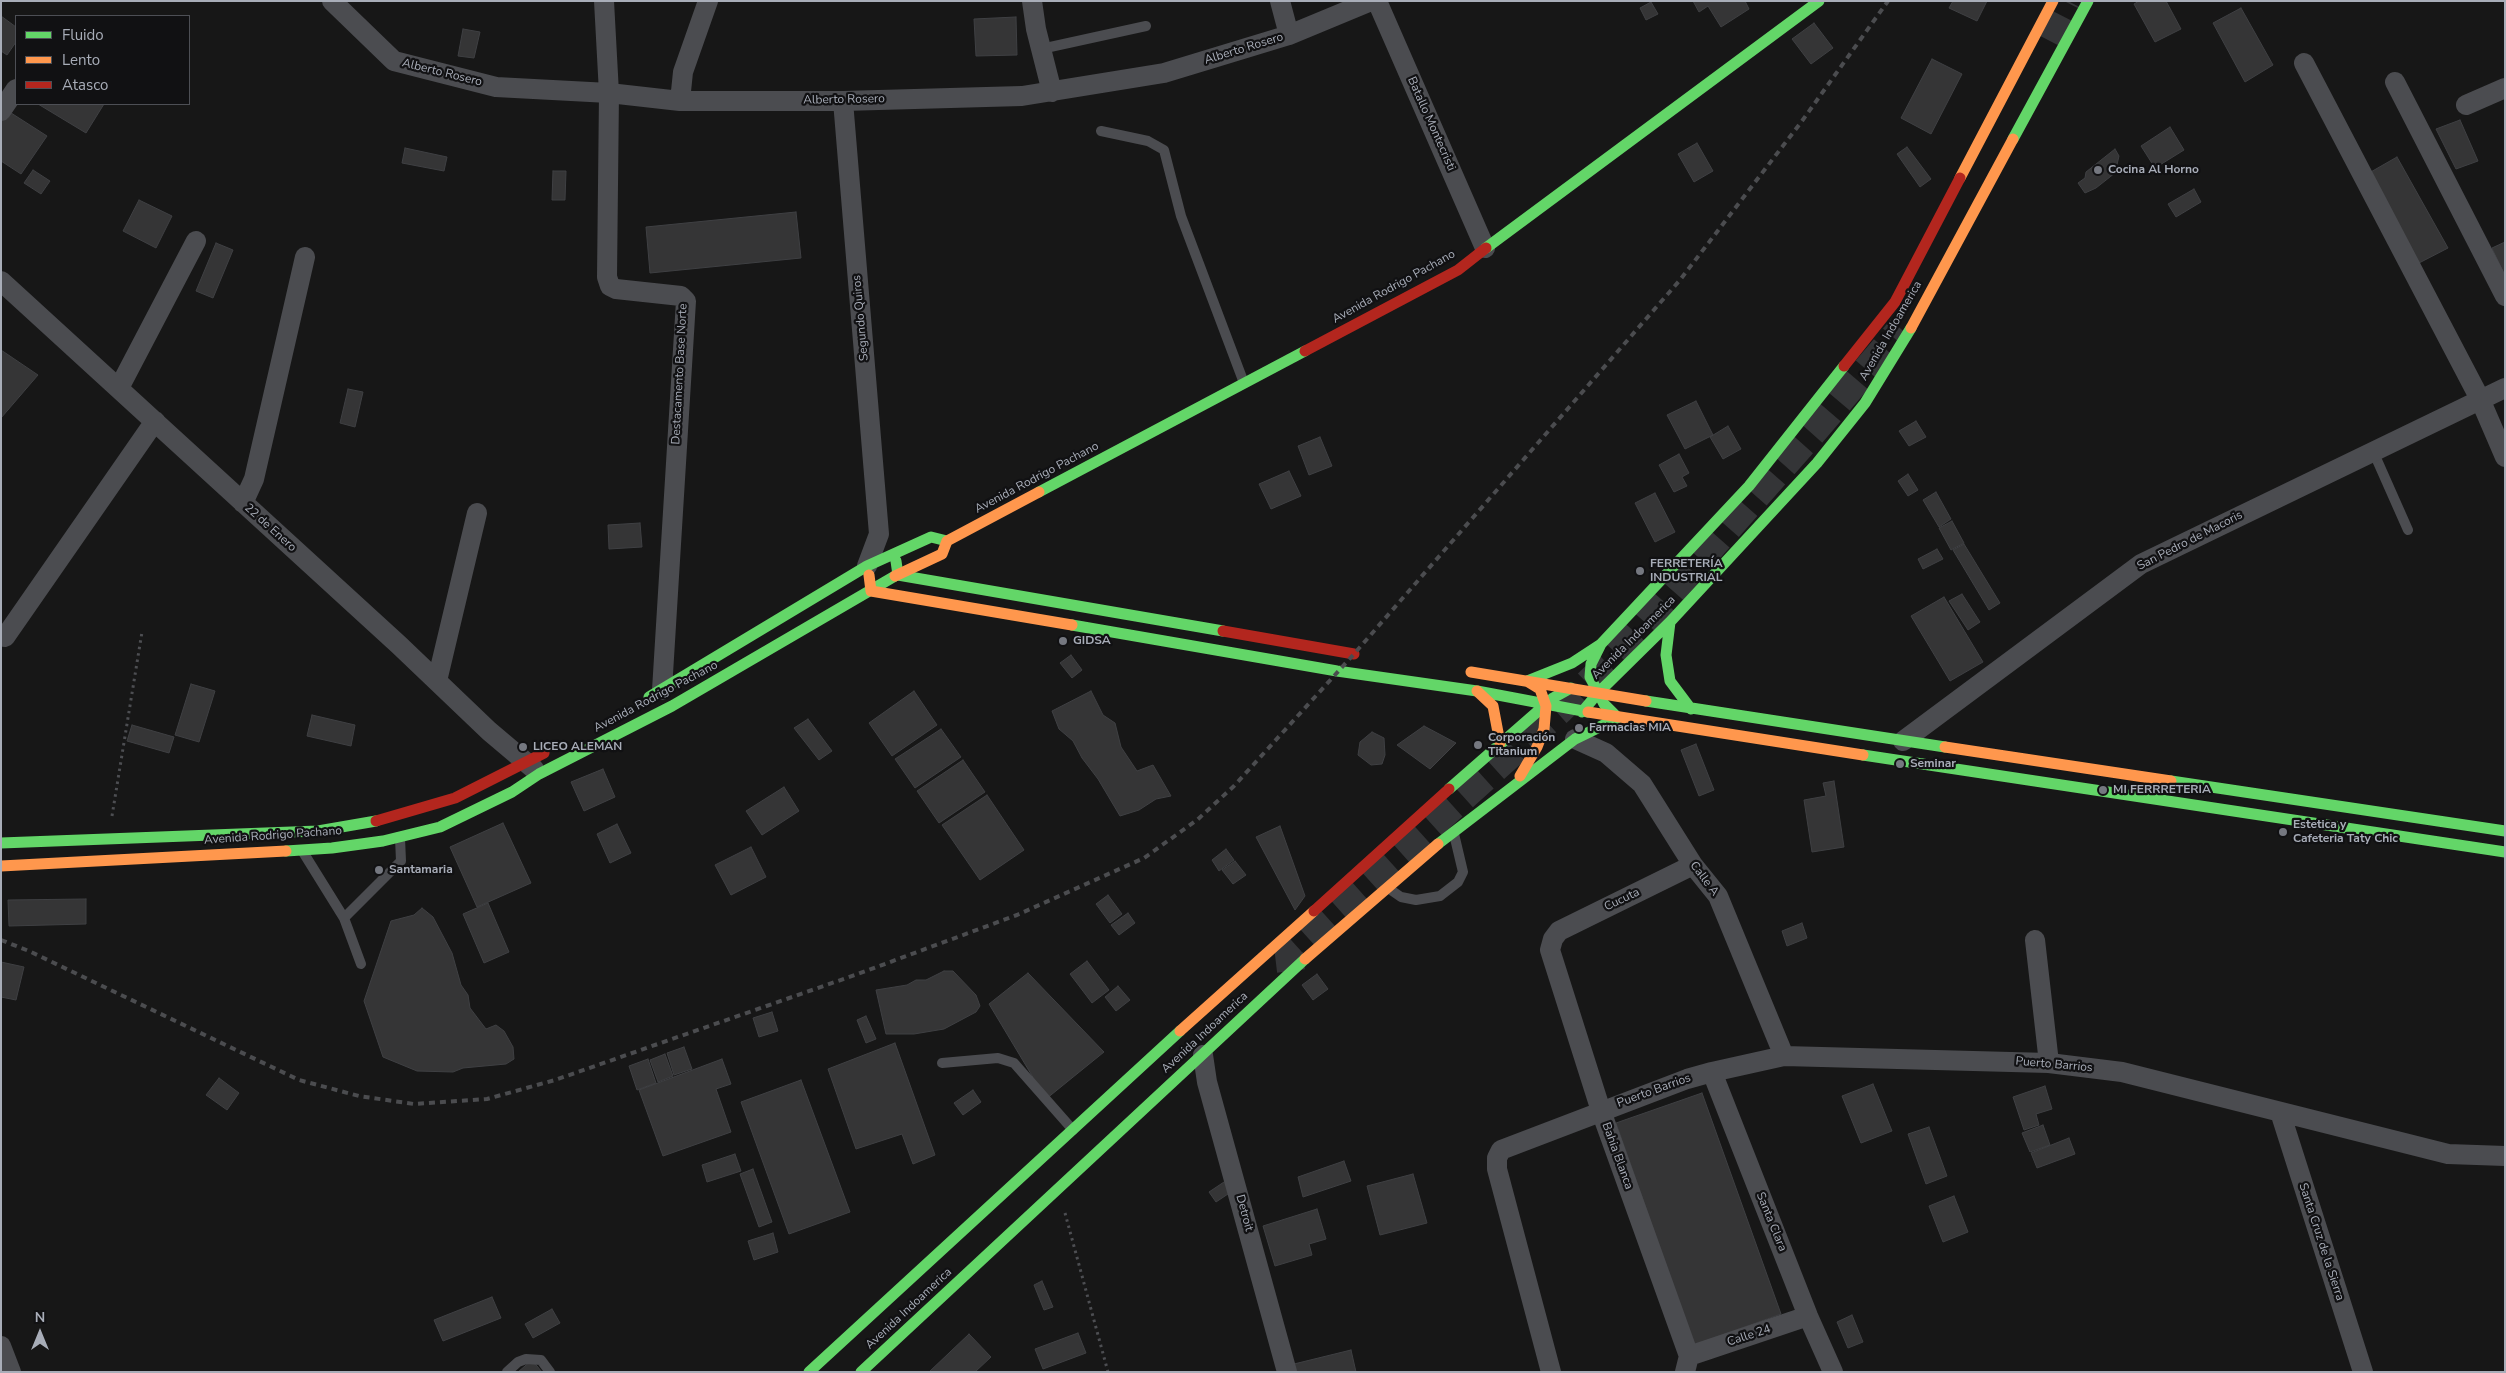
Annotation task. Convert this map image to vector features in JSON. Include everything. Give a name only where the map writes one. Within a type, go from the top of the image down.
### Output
[{"type":"main road","name":"Avenida Rodrigo Pachano","points":[[1,843],[318,831],[377,822],[455,798],[533,768],[672,706],[898,575],[942,554],[947,541],[1458,270],[1485,248],[1819,1]]},
{"type":"main road","name":"Avenida Indoamerica","points":[[2053,1],[1896,302],[1749,486],[1601,644],[1592,664],[1590,678],[1598,693],[1670,622],[1817,463],[1865,403],[1914,323],[2088,1]]},
{"type":"main road","name":"Avenida Rodrigo Pachano","points":[[636,704],[867,566],[931,537],[947,541]]},
{"type":"main road","points":[[895,552],[898,575],[1364,656]]},
{"type":"main road","points":[[867,566],[871,591],[1337,671],[1477,691],[1546,706],[1618,718],[2505,852]]},
{"type":"main road","points":[[1670,622],[1666,655],[1670,681],[1691,709]]},
{"type":"main road","points":[[1527,681],[1572,663],[1601,644]]},
{"type":"main road","points":[[1460,671],[1691,709],[2505,831]]},
{"type":"main road","points":[[1527,681],[1540,689],[1546,706]]},
{"type":"main road","name":"Avenida Indoamerica","points":[[809,1372],[1074,1131],[1153,1056],[1500,744],[1553,698],[1571,688]]},
{"type":"main road","points":[[1477,691],[1493,706],[1500,744]]},
{"type":"main road","points":[[1582,712],[1598,693]]},
{"type":"main road","points":[[1598,693],[1609,710],[1618,718]]},
{"type":"main road","name":"Avenida Indoamerica","points":[[861,1372],[1291,971],[1453,831],[1516,783],[1538,747],[1544,729],[1546,706]]},
{"type":"main road","points":[[1516,783],[1576,739],[1618,718]]},
{"type":"main road","name":"Avenida Rodrigo Pachano","points":[[1,866],[340,847],[400,836],[440,827],[512,792],[552,749]]},
{"type":"street","name":"Alberto Rosero","points":[[332,1],[394,61],[496,87],[610,93],[680,101],[843,101],[1022,96],[1052,92],[1164,73],[1290,35],[1371,1]]},
{"type":"street","name":"Destacamento Base Norte","points":[[604,1],[610,93],[607,277],[610,286],[616,289],[681,296],[686,301],[662,690]]},
{"type":"street","points":[[680,101],[683,72],[708,1]]},
{"type":"street","points":[[1032,1],[1041,49],[1052,92]]},
{"type":"street","points":[[1280,1],[1290,35]]},
{"type":"street","name":"Batallo Montecristi","points":[[1377,1],[1485,248]]},
{"type":"street","points":[[2304,63],[2480,399],[2505,457]]},
{"type":"street","points":[[2396,82],[2505,296]]},
{"type":"street","points":[[2466,105],[2505,88]]},
{"type":"street","points":[[1,111],[15,90]]},
{"type":"street","name":"Segundo Quiros","points":[[843,101],[880,534]]},
{"type":"street","points":[[119,388],[196,241]]},
{"type":"street","points":[[243,503],[254,479],[305,257]]},
{"type":"street","name":"22 de Enero","points":[[1,281],[437,681],[489,731],[533,768]]},
{"type":"street","name":"San Pedro de Macoris","points":[[1903,741],[2140,564],[2505,388]]},
{"type":"street","points":[[5,637],[155,421]]},
{"type":"street","points":[[437,681],[477,513]]},
{"type":"street","points":[[867,566],[880,534],[895,552]]},
{"type":"street","name":"Calle A","points":[[1576,739],[1606,753],[1642,784],[1693,865],[1718,896],[1784,1056]]},
{"type":"street","name":"Cucuta","points":[[1553,938],[1559,931],[1693,865]]},
{"type":"street","name":"Bahia Blanca","points":[[1553,938],[1550,950],[1601,1111],[1687,1364]]},
{"type":"street","points":[[2034,940],[2049,1063]]},
{"type":"street","name":"Detroit","points":[[1203,1055],[1207,1082],[1287,1372]]},
{"type":"street","name":"Puerto Barrios","points":[[1551,1372],[1497,1169],[1497,1158],[1501,1150],[1601,1111],[1712,1072],[1784,1056],[2049,1063],[2122,1072],[2448,1154],[2505,1156]]},
{"type":"street","name":"Santa Clara","points":[[1712,1072],[1808,1316],[1833,1372]]},
{"type":"street","name":"Santa Cruz de la Sierra","points":[[2280,1112],[2363,1372]]},
{"type":"street","name":"Calle 24","points":[[1687,1364],[1808,1316]]},
{"type":"street","points":[[1,1346],[10,1372]]},
{"type":"lane","points":[[1041,49],[1146,26]]},
{"type":"lane","points":[[1101,131],[1148,141],[1164,150],[1182,216],[1244,384]]},
{"type":"lane","points":[[2373,451],[2408,530]]},
{"type":"lane","points":[[1388,888],[1401,897],[1416,900],[1440,896],[1458,882],[1463,872],[1453,831]]},
{"type":"lane","points":[[344,918],[401,862],[400,836]]},
{"type":"lane","points":[[302,849],[344,918],[361,964]]},
{"type":"lane","points":[[942,1063],[998,1058],[1014,1063],[1074,1131]]},
{"type":"lane","points":[[508,1372],[518,1362],[526,1359],[541,1360],[550,1372]]},
{"type":"path","points":[[108,839],[142,632]]},
{"type":"path","points":[[1063,1207],[1108,1372]]},
{"type":"building","points":[[1693,1],[1745,1],[1749,9],[1721,27],[1708,6],[1699,12]]},
{"type":"building","points":[[1953,1],[1987,1],[1977,21],[1949,8]]},
{"type":"building","points":[[2139,1],[2166,1],[2181,29],[2155,42],[2134,4]]},
{"type":"building","points":[[1651,2],[1658,14],[1646,20],[1640,8]]},
{"type":"building","points":[[2241,8],[2273,65],[2245,82],[2213,23]]},
{"type":"building","points":[[1,16],[15,26],[15,43],[7,55],[1,51]]},
{"type":"building","points":[[1016,17],[1017,55],[976,56],[974,19]]},
{"type":"building","points":[[1814,23],[1833,48],[1811,64],[1792,39]]},
{"type":"building","points":[[463,29],[480,32],[474,58],[458,56]]},
{"type":"building","points":[[1932,59],[1962,74],[1931,134],[1901,118]]},
{"type":"building","points":[[40,105],[103,105],[86,133]]},
{"type":"building","points":[[8,111],[47,136],[21,174],[1,161],[1,122]]},
{"type":"building","points":[[2460,120],[2478,161],[2456,169],[2436,129]]},
{"type":"building","points":[[2170,127],[2184,150],[2155,168],[2141,146]]},
{"type":"building","points":[[1697,143],[1713,171],[1694,182],[1678,154]]},
{"type":"building","points":[[1907,147],[1931,179],[1920,187],[1897,154]]},
{"type":"building","points":[[405,148],[447,157],[444,171],[402,163]]},
{"type":"building","points":[[2115,149],[2119,156],[2115,173],[2096,188],[2085,193],[2078,183],[2085,178],[2086,172]]},
{"type":"building","points":[[2397,157],[2448,248],[2419,263],[2369,173]]},
{"type":"building","points":[[33,170],[50,181],[41,194],[24,183]]},
{"type":"building","points":[[553,171],[566,171],[565,200],[552,200]]},
{"type":"building","points":[[2194,189],[2201,202],[2176,217],[2168,204]]},
{"type":"building","points":[[139,200],[172,216],[156,248],[123,231]]},
{"type":"building","points":[[796,212],[801,258],[650,273],[646,227]]},
{"type":"building","points":[[2505,242],[2505,276],[2492,248]]},
{"type":"building","points":[[216,243],[233,250],[213,298],[196,291]]},
{"type":"building","points":[[1,350],[38,375],[1,418]]},
{"type":"building","points":[[348,389],[363,392],[355,427],[340,423]]},
{"type":"building","points":[[1696,401],[1713,435],[1685,449],[1667,415]]},
{"type":"building","points":[[1916,421],[1926,437],[1909,446],[1899,431]]},
{"type":"building","points":[[1728,426],[1741,449],[1723,459],[1710,437]]},
{"type":"building","points":[[1320,437],[1332,466],[1309,475],[1298,446]]},
{"type":"building","points":[[1679,454],[1689,473],[1682,477],[1687,486],[1674,492],[1659,465]]},
{"type":"building","points":[[1289,471],[1301,496],[1271,509],[1259,484]]},
{"type":"building","points":[[1908,474],[1918,490],[1908,496],[1898,481]]},
{"type":"building","points":[[1936,492],[1951,519],[1939,527],[1923,500]]},
{"type":"building","points":[[1655,493],[1675,532],[1655,542],[1635,503]]},
{"type":"building","points":[[1952,521],[1964,543],[1951,550],[1939,528]]},
{"type":"building","points":[[640,523],[642,547],[609,549],[608,525]]},
{"type":"building","points":[[1964,544],[2000,603],[1989,610],[1953,550]]},
{"type":"building","points":[[1937,549],[1943,559],[1923,569],[1918,559]]},
{"type":"building","points":[[1962,594],[1980,622],[1968,630],[1949,601]]},
{"type":"building","points":[[1944,597],[1983,662],[1950,681],[1911,616]]},
{"type":"building","points":[[1071,655],[1082,670],[1072,678],[1060,663]]},
{"type":"building","points":[[191,684],[215,691],[199,742],[175,735]]},
{"type":"building","points":[[914,691],[937,725],[892,756],[869,723]]},
{"type":"building","points":[[1091,691],[1103,715],[1115,723],[1121,747],[1137,771],[1153,765],[1171,796],[1156,799],[1139,810],[1120,816],[1073,741],[1059,729],[1052,711]]},
{"type":"building","points":[[312,715],[355,725],[351,746],[307,736]]},
{"type":"building","points":[[808,719],[832,751],[819,760],[794,728]]},
{"type":"building","points":[[132,725],[174,737],[169,753],[127,741]]},
{"type":"building","points":[[1424,726],[1456,743],[1430,769],[1397,745]]},
{"type":"building","points":[[941,729],[961,757],[915,788],[895,759]]},
{"type":"building","points":[[1372,732],[1384,738],[1385,755],[1382,764],[1371,765],[1358,755],[1360,742]]},
{"type":"building","points":[[1696,744],[1714,790],[1699,796],[1681,750]]},
{"type":"building","points":[[963,760],[985,792],[939,823],[917,791]]},
{"type":"building","points":[[603,769],[615,797],[584,811],[571,782]]},
{"type":"building","points":[[1834,781],[1844,847],[1812,852],[1804,800],[1826,796],[1823,783]]},
{"type":"building","points":[[784,787],[799,811],[762,835],[746,811]]},
{"type":"building","points":[[987,795],[1024,850],[980,880],[942,825]]},
{"type":"building","points":[[503,823],[531,883],[477,907],[450,847]]},
{"type":"building","points":[[617,824],[631,853],[610,863],[597,834]]},
{"type":"building","points":[[1280,826],[1305,896],[1295,910],[1256,837]]},
{"type":"building","points":[[751,847],[766,877],[731,895],[715,865]]},
{"type":"building","points":[[1226,849],[1234,860],[1219,871],[1212,860]]},
{"type":"building","points":[[1235,861],[1246,875],[1233,884],[1222,870]]},
{"type":"building","points":[[1108,895],[1122,914],[1110,923],[1096,904]]},
{"type":"building","points":[[86,899],[86,924],[9,926],[8,900]]},
{"type":"building","points":[[488,903],[509,952],[484,963],[463,914]]},
{"type":"building","points":[[422,908],[433,917],[452,953],[461,985],[468,995],[470,1008],[486,1029],[496,1025],[504,1031],[513,1047],[514,1059],[506,1064],[463,1068],[453,1072],[417,1071],[383,1057],[364,1001],[391,921],[414,915]]},
{"type":"building","points":[[1128,913],[1135,923],[1119,935],[1111,925]]},
{"type":"building","points":[[1802,923],[1807,938],[1787,946],[1782,931]]},
{"type":"building","points":[[1087,961],[1109,990],[1092,1003],[1070,974]]},
{"type":"building","points":[[1,962],[24,967],[16,1000],[1,997]]},
{"type":"building","points":[[944,971],[953,971],[976,995],[980,1006],[976,1012],[944,1029],[914,1034],[886,1034],[876,990],[907,985],[916,980],[926,980]]},
{"type":"building","points":[[1028,973],[1104,1052],[1046,1099],[989,1004]]},
{"type":"building","points":[[1317,974],[1328,989],[1313,1000],[1302,985]]},
{"type":"building","points":[[1118,986],[1130,1000],[1116,1011],[1105,997]]},
{"type":"building","points":[[772,1012],[778,1031],[759,1037],[753,1018]]},
{"type":"building","points":[[866,1016],[876,1039],[866,1043],[857,1020]]},
{"type":"building","points":[[895,1043],[935,1155],[913,1164],[902,1134],[856,1149],[828,1069]]},
{"type":"building","points":[[684,1047],[692,1069],[674,1075],[667,1053]]},
{"type":"building","points":[[665,1054],[673,1076],[658,1082],[650,1060]]},
{"type":"building","points":[[648,1059],[656,1083],[637,1090],[629,1066]]},
{"type":"building","points":[[722,1059],[731,1084],[716,1089],[731,1132],[663,1156],[639,1090]]},
{"type":"building","points":[[219,1078],[239,1093],[227,1110],[206,1095]]},
{"type":"building","points":[[801,1080],[850,1212],[789,1234],[741,1102]]},
{"type":"building","points":[[1873,1084],[1892,1131],[1861,1143],[1842,1096]]},
{"type":"building","points":[[2045,1086],[2052,1109],[2036,1114],[2039,1125],[2024,1130],[2013,1097]]},
{"type":"building","points":[[973,1090],[981,1102],[963,1115],[954,1103]]},
{"type":"building","points":[[1702,1093],[1781,1314],[1694,1345],[1616,1123]]},
{"type":"building","points":[[2043,1125],[2050,1145],[2030,1152],[2022,1133]]},
{"type":"building","points":[[1929,1127],[1947,1176],[1926,1184],[1908,1134]]},
{"type":"building","points":[[2069,1138],[2075,1154],[2037,1168],[2031,1153]]},
{"type":"building","points":[[735,1154],[741,1171],[707,1182],[702,1165]]},
{"type":"building","points":[[1344,1161],[1351,1181],[1303,1197],[1298,1177]]},
{"type":"building","points":[[753,1169],[772,1222],[759,1227],[740,1174]]},
{"type":"building","points":[[1413,1174],[1427,1223],[1380,1235],[1367,1186]]},
{"type":"building","points":[[1227,1180],[1234,1190],[1216,1202],[1209,1192]]},
{"type":"building","points":[[1954,1196],[1968,1232],[1943,1242],[1929,1206]]},
{"type":"building","points":[[1317,1209],[1326,1239],[1309,1244],[1312,1255],[1275,1266],[1263,1226]]},
{"type":"building","points":[[773,1233],[778,1252],[754,1260],[748,1241]]},
{"type":"building","points":[[1042,1281],[1053,1307],[1044,1310],[1034,1285]]},
{"type":"building","points":[[492,1297],[501,1318],[443,1341],[434,1320]]},
{"type":"building","points":[[552,1309],[560,1323],[533,1338],[525,1324]]},
{"type":"building","points":[[1852,1315],[1863,1342],[1848,1348],[1837,1322]]},
{"type":"building","points":[[1078,1333],[1086,1353],[1043,1369],[1035,1349]]},
{"type":"building","points":[[969,1334],[991,1357],[975,1372],[929,1372]]},
{"type":"building","points":[[1351,1350],[1356,1372],[1296,1372],[1294,1364]]},
{"type":"building","points":[[532,1360],[542,1372],[518,1372]]},
{"type":"tunnel","points":[[2048,40],[2068,1]]},
{"type":"tunnel","points":[[1291,971],[1289,954],[1561,709],[1608,664],[1813,432],[1901,329]]},
{"type":"railway","points":[[1,940],[29,951],[299,1080],[359,1096],[414,1104],[487,1099],[555,1080],[855,975],[1017,915],[1144,858],[1197,820],[1234,786],[1354,654],[1680,280],[1802,121],[1888,1]]},
{"type":"traffic: fast","points":[[1486,248],[1819,1]]},
{"type":"traffic: fast","points":[[2013,139],[2088,1]]},
{"type":"traffic: fast","points":[[1582,712],[1598,693],[1670,622],[1817,463],[1865,403],[1911,328]]},
{"type":"traffic: fast","points":[[1039,492],[1305,351]]},
{"type":"traffic: fast","points":[[1438,844],[1575,739],[1618,718],[1604,704],[1590,677],[1591,664],[1601,644],[1749,486],[1844,366]]},
{"type":"traffic: fast","points":[[649,697],[867,566],[931,537],[947,541]]},
{"type":"traffic: fast","points":[[896,561],[898,575],[1223,631]]},
{"type":"traffic: fast","points":[[286,851],[332,848],[383,841],[440,827],[512,792],[539,774],[672,706],[895,576]]},
{"type":"traffic: fast","points":[[1670,622],[1666,655],[1670,681],[1691,709]]},
{"type":"traffic: fast","points":[[1072,625],[1337,671],[1477,691],[1588,712]]},
{"type":"traffic: fast","points":[[1527,681],[1572,663],[1601,644]]},
{"type":"traffic: fast","points":[[1449,789],[1553,698],[1571,688]]},
{"type":"traffic: fast","points":[[1646,701],[1945,747]]},
{"type":"traffic: fast","points":[[1863,755],[2505,852]]},
{"type":"traffic: fast","points":[[2171,781],[2505,831]]},
{"type":"traffic: fast","points":[[1,843],[318,831],[376,821]]},
{"type":"traffic: fast","points":[[861,1372],[1305,959]]},
{"type":"traffic: fast","points":[[809,1372],[1180,1031]]},
{"type":"traffic: slow","points":[[1960,178],[2053,1]]},
{"type":"traffic: slow","points":[[1911,328],[2013,139]]},
{"type":"traffic: slow","points":[[895,576],[942,554],[947,541],[1039,492]]},
{"type":"traffic: slow","points":[[869,575],[871,591],[1072,625]]},
{"type":"traffic: slow","points":[[1471,672],[1646,701]]},
{"type":"traffic: slow","points":[[1520,776],[1537,747],[1544,729],[1546,706],[1540,689],[1527,681]]},
{"type":"traffic: slow","points":[[1477,691],[1493,706],[1500,743]]},
{"type":"traffic: slow","points":[[1588,712],[1863,755]]},
{"type":"traffic: slow","points":[[1945,747],[2171,781]]},
{"type":"traffic: slow","points":[[1305,959],[1438,844]]},
{"type":"traffic: slow","points":[[1,866],[286,851]]},
{"type":"traffic: slow","points":[[1180,1031],[1314,911]]},
{"type":"traffic: jam","points":[[1844,366],[1895,302],[1960,178]]},
{"type":"traffic: jam","points":[[1305,351],[1458,270],[1486,248]]},
{"type":"traffic: jam","points":[[1223,631],[1354,654]]},
{"type":"traffic: jam","points":[[376,821],[455,798],[544,753]]},
{"type":"traffic: jam","points":[[1314,911],[1449,789]]},
{"type":"place","name":"Cocina Al Horno","points":[[2098,170]]},
{"type":"place","name":"FERRETERÍA INDUSTRIAL","points":[[1640,571]]},
{"type":"place","name":"GIDSA","points":[[1063,641]]},
{"type":"place","name":"Farmacias MIA","points":[[1579,728]]},
{"type":"place","name":"Corporación Titanium","points":[[1478,745]]},
{"type":"place","name":"LICEO ALEMAN","points":[[523,747]]},
{"type":"place","name":"Seminar","points":[[1900,764]]},
{"type":"place","name":"MI FERRRETERIA","points":[[2103,790]]},
{"type":"place","name":"Estetica y Cafeteria Taty Chic","points":[[2283,832]]},
{"type":"place","name":"Santamaria","points":[[379,870]]}]
